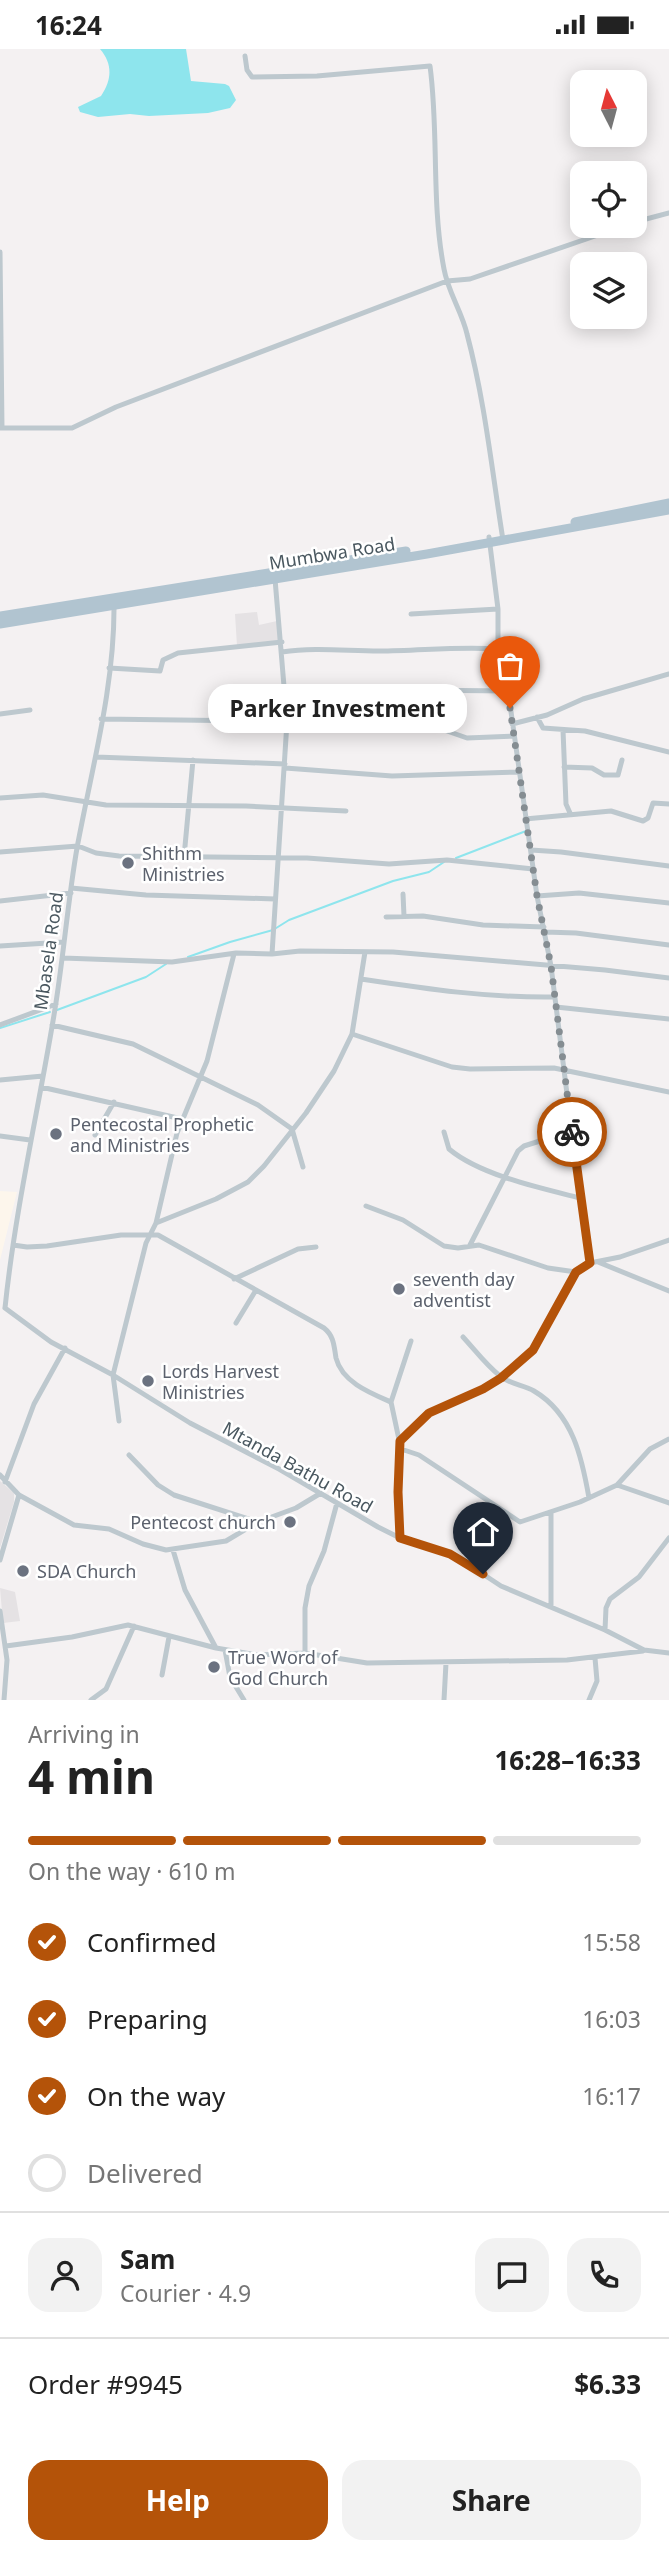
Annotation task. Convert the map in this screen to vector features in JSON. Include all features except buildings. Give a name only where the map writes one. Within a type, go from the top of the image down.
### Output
[{"type":"main road","name":"Mumbwa Road","points":[[503,538],[669,503]]},
{"type":"main road","name":"Mumbwa Road","points":[[0,624],[114,601],[669,510]]},
{"type":"main road","name":"Mumbwa Road","points":[[0,616],[275,579],[489,540]]},
{"type":"street","points":[[245,56],[247,70],[252,78],[317,76],[430,66],[435,107],[437,203],[447,281],[467,332],[484,409],[503,538]]},
{"type":"street","points":[[647,219],[669,213]]},
{"type":"street","points":[[0,252],[1,428],[72,428],[116,407],[447,281],[470,279],[589,238]]},
{"type":"street","points":[[489,540],[498,610],[498,649],[503,656],[537,896],[551,966],[590,1263]]},
{"type":"street","points":[[272,954],[286,722],[282,642],[275,579]]},
{"type":"street","name":"Mbasela Road","points":[[2,1309],[56,1004],[78,846],[96,757],[113,641],[114,601]]},
{"type":"street","points":[[411,614],[498,610]]},
{"type":"street","points":[[109,668],[160,671],[163,660],[178,653],[282,642]]},
{"type":"street","points":[[282,652],[314,648],[377,651],[472,647],[498,649]]},
{"type":"street","points":[[512,724],[583,699],[669,674]]},
{"type":"street","points":[[384,693],[413,690],[508,691]]},
{"type":"street","points":[[0,714],[30,710]]},
{"type":"street","points":[[537,717],[543,728],[607,735],[669,752]]},
{"type":"street","points":[[102,719],[413,723],[467,738],[514,736]]},
{"type":"street","points":[[563,730],[566,804],[570,813]]},
{"type":"street","points":[[96,757],[192,760],[406,776],[519,772]]},
{"type":"street","points":[[184,857],[192,760]]},
{"type":"street","points":[[564,767],[592,768],[604,775],[618,775],[622,761]]},
{"type":"street","points":[[0,798],[54,796],[106,805],[189,804],[346,811]]},
{"type":"street","points":[[526,818],[611,811],[645,820],[653,803],[669,804]]},
{"type":"street","points":[[0,852],[78,846],[105,855],[279,858],[389,864],[447,859],[533,869]]},
{"type":"street","points":[[531,850],[669,866]]},
{"type":"street","points":[[0,901],[71,891],[275,899]]},
{"type":"street","points":[[537,896],[579,893],[669,903]]},
{"type":"street","points":[[403,894],[404,916]]},
{"type":"street","points":[[386,917],[423,916],[669,945]]},
{"type":"street","points":[[0,946],[64,942]]},
{"type":"street","points":[[62,958],[172,962],[234,954],[272,954],[288,951],[403,952],[669,978]]},
{"type":"street","points":[[156,1223],[244,1185],[264,1166],[306,1113],[334,1071],[352,1034],[365,952]]},
{"type":"street","points":[[119,1421],[113,1374],[182,1119],[212,1042],[234,954]]},
{"type":"street","points":[[361,979],[492,997],[555,997]]},
{"type":"street","points":[[0,1025],[56,1004]]},
{"type":"street","points":[[556,1007],[669,1019]]},
{"type":"street","points":[[52,1025],[133,1044],[258,1105],[292,1129],[303,1167]]},
{"type":"street","points":[[352,1034],[452,1067],[564,1069],[669,1092]]},
{"type":"street","points":[[0,1080],[43,1076]]},
{"type":"street","points":[[41,1087],[182,1119]]},
{"type":"street","points":[[95,1135],[114,1102]]},
{"type":"street","points":[[470,1245],[518,1151],[524,1146],[543,1140],[569,1114]]},
{"type":"street","points":[[444,1132],[446,1144],[452,1153],[507,1177],[580,1198]]},
{"type":"street","points":[[0,1136],[30,1140]]},
{"type":"street","points":[[366,1206],[403,1220],[444,1246],[487,1247],[548,1268],[576,1272]]},
{"type":"street","points":[[13,1245],[47,1246],[121,1235],[150,1234],[164,1238],[324,1328],[332,1336],[343,1373],[359,1387],[391,1402]]},
{"type":"street","points":[[400,1441],[439,1407],[483,1389],[501,1378],[537,1345],[576,1272],[590,1263],[669,1240]]},
{"type":"street","points":[[234,1279],[298,1249],[316,1247]]},
{"type":"street","points":[[598,1262],[669,1290]]},
{"type":"street","points":[[236,1323],[256,1290]]},
{"type":"street","name":"Mtanda Bathu Road","points":[[2,1309],[190,1423],[400,1538],[457,1557],[501,1586],[605,1630],[644,1650],[669,1653]]},
{"type":"street","points":[[463,1337],[501,1378],[538,1393],[566,1422],[580,1454],[589,1498]]},
{"type":"street","points":[[400,1538],[398,1492],[401,1449],[391,1402],[411,1341]]},
{"type":"street","points":[[5,1482],[34,1404],[65,1348]]},
{"type":"street","points":[[401,1449],[419,1455],[497,1505],[517,1522],[551,1513],[617,1485],[650,1449],[669,1439]]},
{"type":"street","points":[[129,1455],[158,1485],[174,1495],[258,1522]]},
{"type":"street","points":[[0,1475],[19,1495],[79,1527],[109,1529],[143,1544],[173,1550],[226,1541],[258,1522],[296,1508],[321,1493]]},
{"type":"street","points":[[617,1485],[669,1503]]},
{"type":"street","points":[[0,1560],[19,1495]]},
{"type":"street","points":[[305,1653],[305,1608],[309,1586],[324,1551],[337,1503]]},
{"type":"street","points":[[551,1513],[551,1607]]},
{"type":"street","points":[[605,1630],[606,1608],[610,1599],[639,1577],[669,1538]]},
{"type":"street","points":[[173,1550],[185,1590],[216,1648]]},
{"type":"street","points":[[0,1611],[7,1674],[4,1700]]},
{"type":"street","points":[[5,1646],[72,1637],[128,1625],[225,1650],[257,1655],[305,1653],[367,1663],[595,1658],[644,1650]]},
{"type":"street","points":[[92,1700],[106,1689],[134,1626]]},
{"type":"street","points":[[162,1675],[169,1637]]},
{"type":"street","points":[[225,1650],[230,1677],[244,1700]]},
{"type":"street","points":[[589,1700],[597,1681],[595,1658]]},
{"type":"street","points":[[444,1700],[446,1663]]},
{"type":"street","points":[[0,1677],[7,1674]]},
{"type":"shaded area","points":[[257,612],[259,625],[277,621],[279,641],[237,646],[235,614]]},
{"type":"shaded area","points":[[0,1191],[17,1192],[0,1260]]},
{"type":"shaded area","points":[[0,1481],[14,1493],[14,1502],[0,1548]]},
{"type":"shaded area","points":[[0,1588],[15,1592],[20,1621],[3,1623]]},
{"type":"water","points":[[100,49],[186,49],[191,81],[225,84],[229,86],[236,100],[230,108],[208,113],[98,117],[80,112],[78,107],[101,96],[109,78],[109,66]]},
{"type":"waterway","points":[[456,858],[526,831]]},
{"type":"waterway","points":[[188,957],[273,930],[289,920],[393,881],[429,872],[444,862]]},
{"type":"waterway","points":[[57,1010],[146,977],[166,964]]},
{"type":"waterway","points":[[0,1028],[50,1012]]},
{"type":"way so far","points":[[510,708],[537,896],[551,966],[572,1132]]},
{"type":"place","name":"Parker Investment","points":[[510,708]]},
{"type":"place","name":"Shithm Ministries","points":[[128,863]]},
{"type":"place","name":"Pentecostal Prophetic and Ministries","points":[[56,1134]]},
{"type":"place","name":"seventh day adventist","points":[[399,1289]]},
{"type":"place","name":"Lords Harvest Ministries","points":[[148,1381]]},
{"type":"place","name":"Pentecost church","points":[[290,1522]]},
{"type":"place","name":"SDA Church","points":[[23,1571]]},
{"type":"place","name":"True Word of God Church","points":[[214,1667]]},
{"type":"route","points":[[483,1574],[450,1554],[400,1538],[400,1441],[429,1413],[483,1389],[501,1378],[533,1350],[576,1272],[590,1263],[572,1132]]}]
